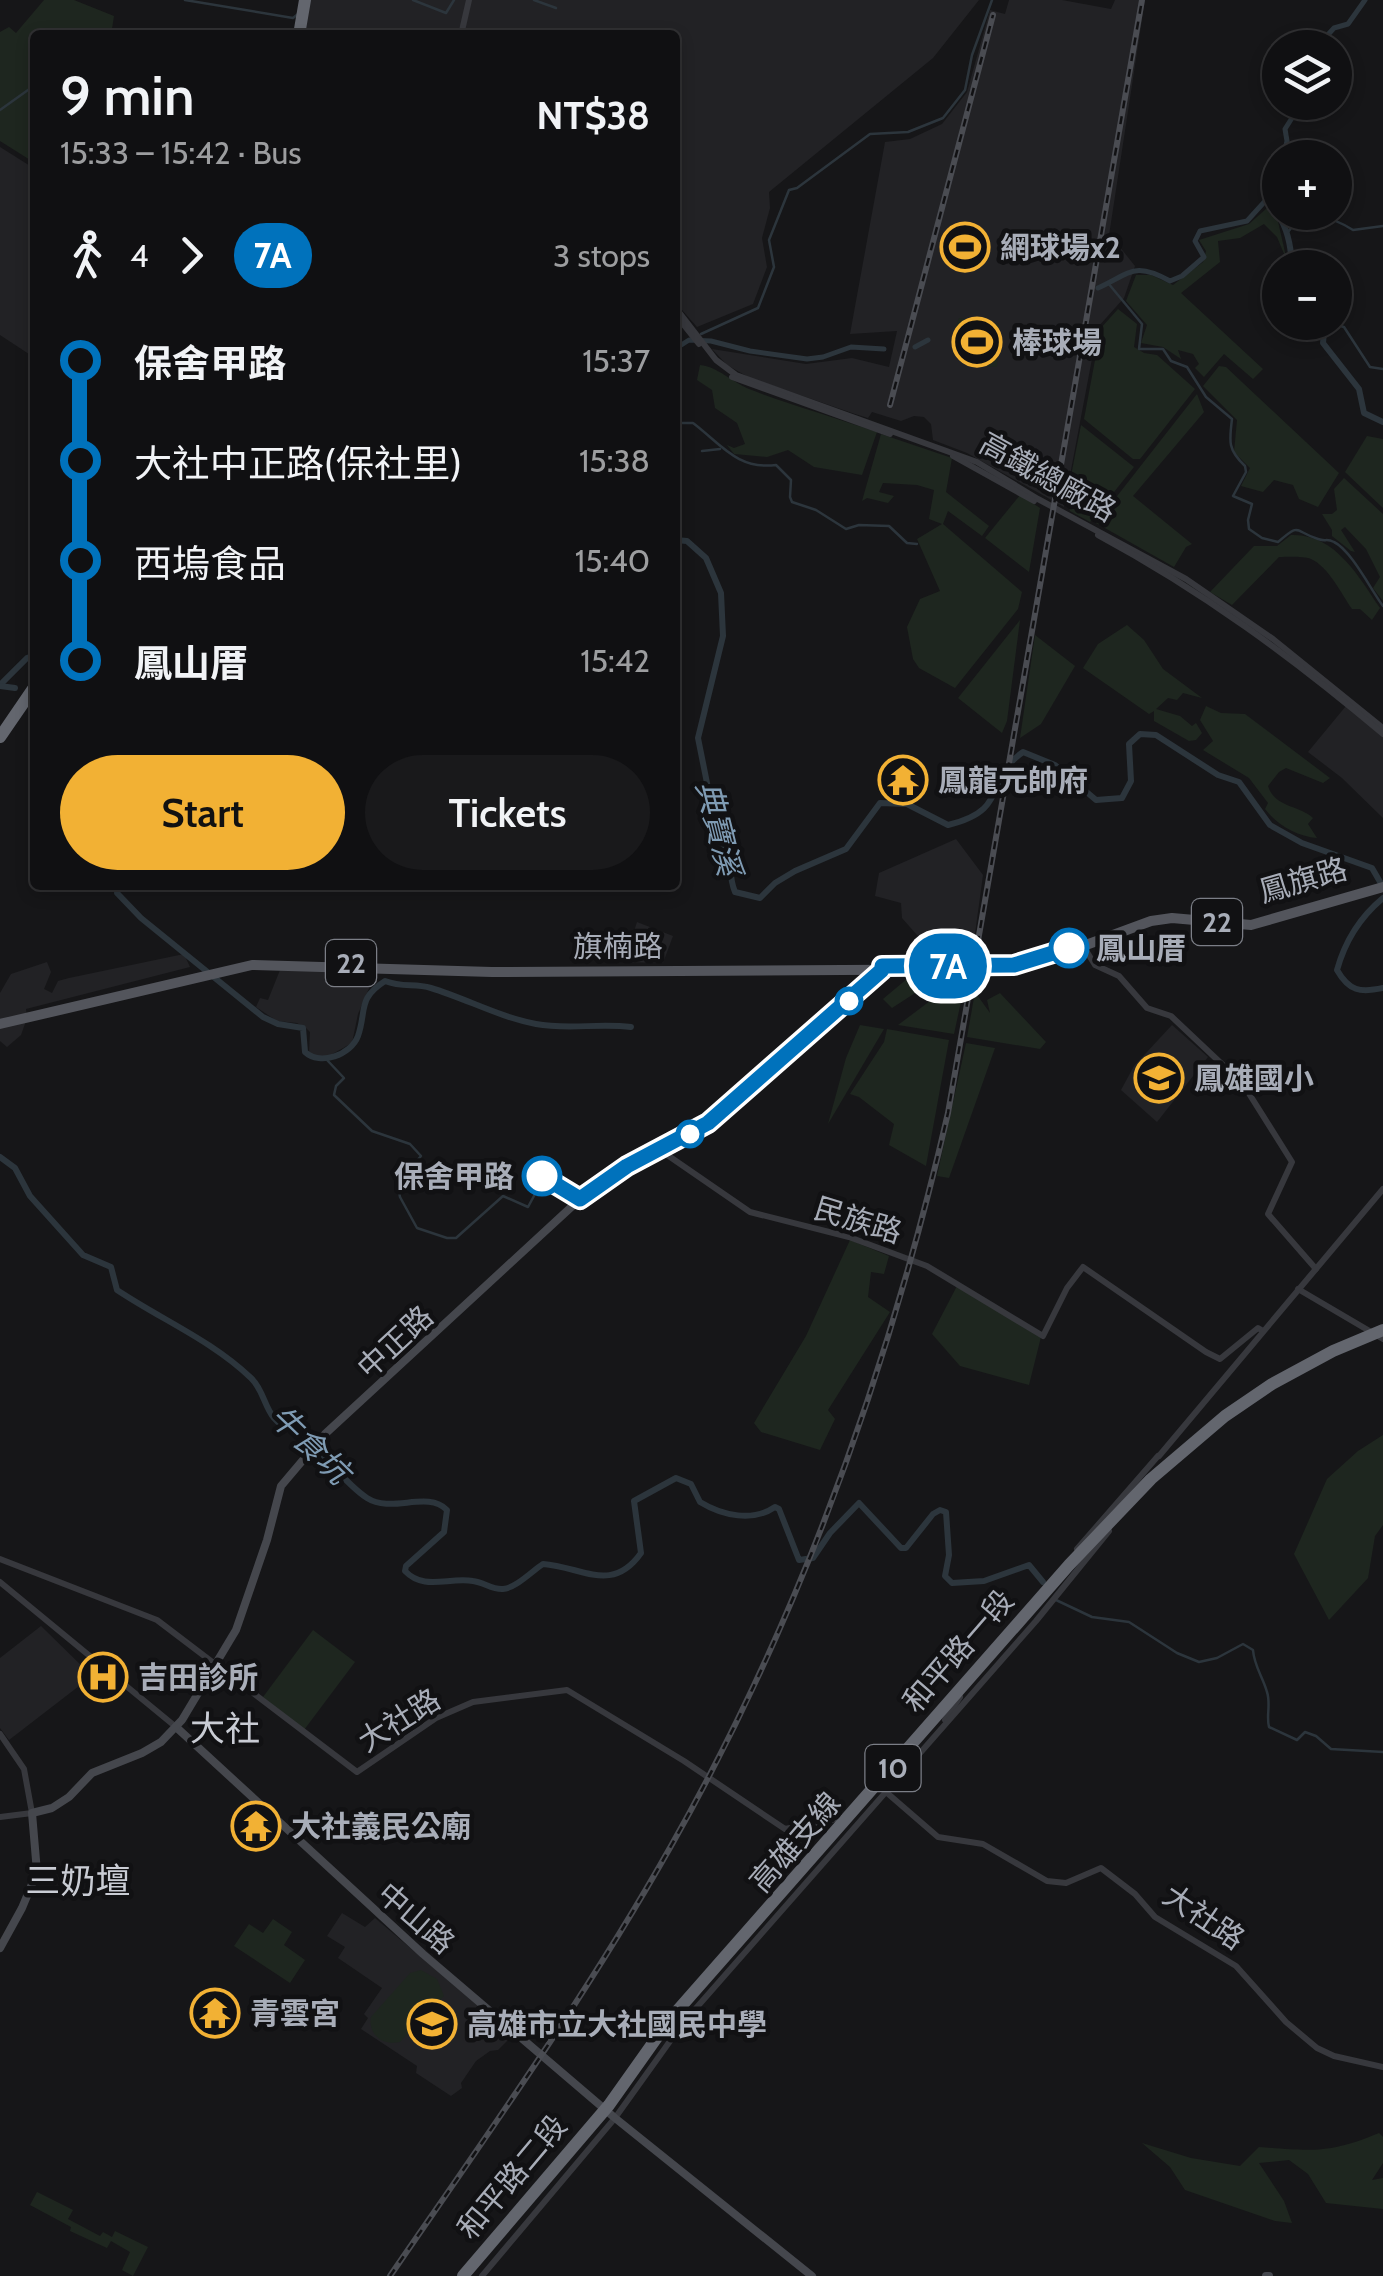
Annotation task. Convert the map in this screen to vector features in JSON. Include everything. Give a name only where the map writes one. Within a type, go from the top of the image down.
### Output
[{"type":"highway","points":[[300,30],[309,0]]},
{"type":"highway","points":[[306,30],[309,0]]},
{"type":"highway","points":[[0,738],[30,693]]},
{"type":"highway","points":[[0,752],[30,707]]},
{"type":"highway","name":"高雄支線","points":[[460,2276],[608,2105],[670,2019],[1070,1565],[1151,1479],[1225,1416],[1272,1384],[1333,1351],[1383,1335]]},
{"type":"highway","name":"高雄支線","points":[[473,2276],[603,2123],[675,2024],[1157,1483],[1230,1421],[1297,1378],[1383,1335]]},
{"type":"main road","name":"鳳旗路","points":[[1019,966],[1163,919],[1258,924],[1379,886]]},
{"type":"main road","name":"旗楠路","points":[[0,1022],[256,961],[492,968],[1019,966]]},
{"type":"main road","name":"中正路","points":[[32,1813],[52,1808],[92,1773],[142,1753],[176,1727],[240,1617],[281,1486],[313,1447],[580,1199],[627,1166],[708,1123],[882,968]]},
{"type":"main road","name":"中山路","points":[[176,1727],[355,1895],[608,2112],[812,2276]]},
{"type":"main road","points":[[0,1948],[37,1872],[32,1813]]},
{"type":"street","points":[[462,30],[469,0]]},
{"type":"street","name":"高鐵總廠路","points":[[680,316],[702,346],[726,368],[750,381],[977,462],[1186,578],[1273,638],[1383,731]]},
{"type":"street","points":[[1082,944],[1095,965],[1119,976],[1147,1008],[1171,1016],[1244,1084],[1292,1162],[1268,1214],[1316,1269]]},
{"type":"street","name":"民族路","points":[[660,1150],[750,1212],[849,1237],[927,1266],[1044,1336],[1067,1288],[1083,1267],[1220,1358],[1258,1328],[1262,1331]]},
{"type":"street","name":"和平路一段","points":[[608,2112],[628,2069],[679,1999],[1158,1456],[1383,1188]]},
{"type":"street","points":[[1298,1290],[1383,1335]]},
{"type":"street","name":"和平路一段","points":[[608,2112],[1098,1548],[1158,1456]]},
{"type":"street","name":"大社路","points":[[0,1560],[157,1620],[358,1772],[436,1718],[473,1702],[567,1690],[684,1761],[784,1829],[841,1818]]},
{"type":"street","name":"中山路","points":[[0,1582],[176,1727]]},
{"type":"street","points":[[0,1734],[26,1773],[32,1813],[0,1818]]},
{"type":"street","name":"大社路","points":[[886,1792],[938,1837],[983,1844],[1048,1880],[1066,1883],[1095,1868],[1108,1872],[1156,1916],[1236,1966],[1286,2022],[1317,2048],[1334,2056],[1383,2066]]},
{"type":"street","name":"和平路二段","points":[[460,2276],[608,2112]]},
{"type":"street","name":"和平路二段","points":[[482,2276],[590,2147],[608,2112]]},
{"type":"shaded area","points":[[44,0],[74,0],[114,16],[112,30],[30,30],[30,160],[0,141],[0,32],[9,27],[16,33]]},
{"type":"shaded area","points":[[310,0],[979,0],[933,58],[769,192],[770,208],[762,238],[767,267],[753,304],[697,327],[680,308],[680,30],[303,30]]},
{"type":"shaded area","points":[[1009,0],[1062,0],[1111,9],[1115,0],[1145,0],[1108,242],[1119,246],[1135,266],[1124,298],[1098,327],[1064,507],[967,453],[933,440],[931,424],[924,417],[901,421],[872,412],[868,418],[855,414],[750,378],[727,365],[712,349],[806,364],[852,358],[889,367],[897,331],[850,334],[885,142],[910,139],[942,124],[967,92],[990,10],[1005,14]]},
{"type":"shaded area","points":[[0,147],[30,166],[30,355],[0,335]]},
{"type":"shaded area","points":[[1262,212],[1262,225],[1240,238],[1218,241],[1220,262],[1181,293],[1263,369],[1253,379],[1224,354],[1204,377],[1195,368],[1199,364],[1193,354],[1178,350],[1181,359],[1163,347],[1141,343],[1147,325],[1126,301],[1136,275],[1151,275],[1173,285],[1203,262],[1206,251],[1199,240],[1249,224]]},
{"type":"shaded area","points":[[1270,230],[1280,230],[1284,250],[1282,250]]},
{"type":"shaded area","points":[[1118,309],[1137,324],[1134,347],[1157,355],[1195,389],[1140,459],[1133,459],[1084,419],[1101,328]]},
{"type":"shaded area","name":"棒球場","points":[[959,318],[999,324],[997,367],[975,362],[959,348],[953,334]]},
{"type":"shaded area","points":[[700,365],[749,389],[877,432],[862,475],[814,467],[788,450],[767,457],[734,454],[727,445],[734,448],[745,444],[737,423],[715,408],[712,390],[697,380]]},
{"type":"shaded area","points":[[1219,366],[1226,367],[1339,473],[1318,507],[1299,499],[1293,485],[1274,480],[1263,492],[1241,486],[1250,468],[1234,452],[1237,420],[1203,386]]},
{"type":"shaded area","points":[[1197,394],[1204,412],[1133,496],[1192,544],[1174,567],[1096,523]]},
{"type":"shaded area","points":[[1081,425],[1134,467],[1090,522],[1070,511],[1066,501]]},
{"type":"shaded area","points":[[881,434],[952,458],[946,492],[989,526],[982,536],[948,511],[943,524],[1022,592],[1018,609],[955,688],[919,668],[913,659],[907,627],[920,599],[940,591],[917,539],[942,524],[929,519],[934,490],[883,483],[879,492],[894,496],[888,503],[867,498],[862,501]]},
{"type":"shaded area","points":[[1367,436],[1383,439],[1383,508],[1345,472]]},
{"type":"shaded area","points":[[1344,478],[1383,514],[1383,601],[1373,588],[1380,577],[1366,549],[1345,527],[1341,530],[1355,552],[1332,536],[1322,514],[1337,510],[1334,489]]},
{"type":"shaded area","points":[[1020,495],[1040,508],[1029,572],[985,538]]},
{"type":"shaded area","points":[[1291,535],[1321,541],[1344,559],[1380,608],[1372,620],[1360,609],[1352,609],[1329,575],[1308,558],[1279,557],[1232,605],[1210,592],[1254,546],[1277,546]]},
{"type":"shaded area","points":[[1020,620],[1007,721],[1002,733],[958,698]]},
{"type":"shaded area","points":[[1127,625],[1144,640],[1163,669],[1202,698],[1183,693],[1177,700],[1168,698],[1156,709],[1180,716],[1192,726],[1196,723],[1202,733],[1196,740],[1189,741],[1154,721],[1154,711],[1149,714],[1083,668],[1098,644]]},
{"type":"shaded area","points":[[1035,635],[1075,666],[1041,724],[1020,738]]},
{"type":"shaded area","points":[[1206,706],[1221,713],[1245,714],[1330,778],[1323,783],[1286,768],[1268,786],[1276,798],[1313,818],[1308,824],[1317,838],[1281,825],[1265,809],[1268,803],[1249,778],[1203,750],[1213,741],[1200,720]]},
{"type":"shaded area","points":[[1346,706],[1383,737],[1383,818],[1308,752]]},
{"type":"shaded area","points":[[956,839],[983,875],[975,934],[962,945],[951,935],[940,950],[917,935],[902,918],[901,903],[875,896],[879,873]]},
{"type":"shaded area","points":[[637,922],[673,936],[663,963],[624,962]]},
{"type":"shaded area","points":[[184,954],[190,967],[26,1009],[21,1035],[7,1047],[0,1041],[0,993],[11,974],[47,962],[51,972],[44,989],[52,993],[58,981]]},
{"type":"shaded area","points":[[280,970],[376,972],[358,1014],[352,1043],[327,1057],[316,1057],[309,1053],[310,1032],[306,1028],[277,1021],[256,1007],[260,998],[268,1000]]},
{"type":"shaded area","points":[[914,973],[967,974],[954,1034],[898,1025],[950,986],[943,975],[892,1008],[883,999]]},
{"type":"shaded area","points":[[975,992],[990,1013],[987,1000],[1000,993],[1046,1042],[1040,1049],[967,1037]]},
{"type":"shaded area","points":[[860,1025],[884,1029],[828,1124],[846,1058]]},
{"type":"shaded area","name":"鳳雄國小","points":[[1172,1025],[1208,1057],[1157,1122],[1121,1090],[1134,1066]]},
{"type":"shaded area","points":[[887,1029],[949,1040],[926,1166],[889,1145],[894,1124],[850,1094],[884,1042]]},
{"type":"shaded area","points":[[966,1043],[995,1048],[949,1178],[937,1176]]},
{"type":"shaded area","points":[[850,1240],[889,1256],[884,1274],[871,1272],[868,1297],[890,1312],[828,1410],[835,1419],[820,1450],[761,1432],[754,1423],[806,1336]]},
{"type":"shaded area","points":[[957,1286],[1041,1337],[1029,1385],[960,1366],[932,1334]]},
{"type":"shaded area","points":[[1383,1435],[1383,1525],[1375,1536],[1368,1578],[1329,1620],[1294,1554],[1327,1479]]},
{"type":"shaded area","points":[[41,1626],[92,1676],[9,1740],[0,1728],[0,1658]]},
{"type":"shaded area","points":[[313,1630],[355,1662],[304,1730],[263,1697]]},
{"type":"shaded area","name":"高雄市立大社國民中學","points":[[342,1913],[365,1927],[375,1918],[513,2035],[498,2050],[476,2061],[461,2083],[462,2088],[451,2096],[416,2073],[417,2066],[361,2029],[368,2018],[364,2014],[382,1988],[338,1958],[345,1947],[327,1936]]},
{"type":"shaded area","points":[[273,1919],[292,1932],[284,1945],[305,1960],[290,1983],[234,1946],[249,1924],[263,1933]]},
{"type":"shaded area","points":[[421,1970],[437,1979],[444,1996],[400,2042],[383,2041],[374,2034],[371,2017],[410,1973]]},
{"type":"shaded area","points":[[1379,2133],[1383,2137],[1383,2163],[1372,2180],[1383,2178],[1383,2209],[1326,2203],[1308,2174],[1289,2160],[1259,2163],[1284,2201],[1292,2223],[1275,2221],[1185,2190],[1170,2167],[1142,2143],[1191,2158],[1240,2166],[1259,2147],[1320,2149]]},
{"type":"shaded area","points":[[37,2192],[73,2210],[68,2219],[100,2236],[103,2232],[112,2237],[115,2231],[148,2247],[133,2276],[122,2270],[130,2252],[111,2241],[107,2248],[70,2231],[71,2227],[30,2205]]},
{"type":"waterway","points":[[185,0],[293,18],[298,14]]},
{"type":"waterway","points":[[413,0],[446,13],[454,0]]},
{"type":"waterway","points":[[534,0],[556,8]]},
{"type":"waterway","points":[[701,334],[758,308],[774,267],[769,240],[789,190],[870,134],[908,132],[943,118],[965,90],[972,55],[992,0]]},
{"type":"waterway","points":[[1332,30],[1348,24],[1365,0]]},
{"type":"waterway","points":[[0,110],[30,89]]},
{"type":"waterway","points":[[1287,140],[1285,129],[1291,120]]},
{"type":"waterway","points":[[1098,288],[1133,271],[1170,281],[1182,276],[1204,257],[1195,241],[1200,231],[1247,221],[1262,204]]},
{"type":"waterway","points":[[1288,232],[1302,220],[1318,217],[1353,230],[1383,226]]},
{"type":"waterway","points":[[1286,230],[1290,250]]},
{"type":"waterway","points":[[1108,283],[1142,324],[1139,349],[1163,349],[1171,361],[1187,367],[1206,397],[1232,419],[1231,445],[1246,472],[1233,496],[1252,504],[1249,529],[1278,542],[1297,530],[1334,542],[1354,562],[1383,606]]},
{"type":"waterway","points":[[1352,339],[1370,367],[1383,369]]},
{"type":"waterway","points":[[680,346],[689,340],[711,341],[807,359],[851,347],[884,349]]},
{"type":"waterway","points":[[915,347],[928,340]]},
{"type":"waterway","points":[[1323,340],[1359,389],[1364,413],[1383,422]]},
{"type":"waterway","points":[[680,423],[693,423],[721,447],[751,464],[776,465],[791,480],[792,502],[816,510],[846,529],[859,525],[889,526],[907,543],[917,544]]},
{"type":"waterway","points":[[702,451],[720,449]]},
{"type":"waterway","name":"典寶溪","points":[[680,540],[687,541],[706,558],[721,593],[723,636],[698,738],[709,793],[723,818],[721,840],[728,853],[735,892],[760,898],[795,871],[846,849],[880,803],[907,804],[948,825],[968,819],[989,803],[1003,773],[1023,752],[1055,765],[1096,800],[1122,798],[1131,781],[1129,744],[1140,734],[1156,735],[1218,775],[1239,782],[1270,825],[1302,843],[1372,868],[1383,887]]},
{"type":"waterway","name":"典寶溪","points":[[0,685],[30,657]]},
{"type":"waterway","points":[[0,686],[15,688]]},
{"type":"waterway","points":[[118,890],[141,918],[263,1017],[303,1028],[305,1052],[311,1056],[334,1056],[354,1043],[367,999],[385,981],[431,988],[536,1024],[631,1027]]},
{"type":"waterway","name":"典寶溪","points":[[1383,898],[1354,930],[1337,970],[1356,989],[1383,988]]},
{"type":"waterway","points":[[327,1060],[344,1078],[334,1095],[372,1131],[410,1144],[421,1156],[416,1162]]},
{"type":"waterway","name":"牛食坑","points":[[0,1157],[15,1168],[30,1196],[83,1255],[111,1267],[117,1290],[236,1365],[255,1382],[277,1421],[306,1439],[359,1492],[377,1502],[430,1502],[447,1510],[444,1532],[406,1566],[405,1571],[412,1577],[437,1582],[473,1581],[503,1589],[543,1564],[596,1575],[619,1572],[641,1553],[634,1501],[676,1478],[691,1484],[700,1502],[718,1511],[748,1516],[779,1509],[799,1560],[813,1558],[859,1503],[901,1548],[906,1548],[940,1510],[946,1512],[949,1555],[945,1576],[952,1583],[984,1581],[1029,1565],[1043,1582]]},
{"type":"waterway","points":[[406,1175],[397,1181],[400,1197],[417,1228],[447,1238],[456,1238],[503,1196],[528,1207],[542,1181]]},
{"type":"waterway","name":"牛食坑","points":[[1056,1600],[1092,1617],[1129,1622],[1177,1653],[1199,1662],[1217,1658],[1243,1644],[1253,1650],[1267,1692],[1269,1727],[1297,1740],[1305,1732],[1331,1749],[1383,1752]]},
{"type":"railway","points":[[390,2276],[571,2010],[671,1846],[761,1671],[836,1490],[869,1397],[948,1113],[1142,0]]},
{"type":"railway","points":[[890,405],[993,15]]},
{"type":"bus line","name":"7A","points":[[542,1176],[580,1199],[627,1166],[699,1129],[832,1017],[882,966],[1014,965],[1069,948]]},
{"type":"place","name":"網球場x2","points":[[965,247]]},
{"type":"place","name":"棒球場","points":[[977,342]]},
{"type":"place","name":"鳳龍元帥府","points":[[903,780]]},
{"type":"place","name":"鳳山厝","points":[[1069,948]]},
{"type":"place","name":"鳳雄國小","points":[[1159,1078]]},
{"type":"place","name":"保舍甲路","points":[[542,1176]]},
{"type":"place","name":"吉田診所","points":[[103,1677]]},
{"type":"place","name":"大社義民公廟","points":[[256,1826]]},
{"type":"place","name":"青雲宮","points":[[215,2013]]},
{"type":"place","name":"高雄市立大社國民中學","points":[[432,2024]]},
{"type":"district","name":"大社","points":[[225,1728]]},
{"type":"district","name":"三奶壇","points":[[78,1880]]}]
